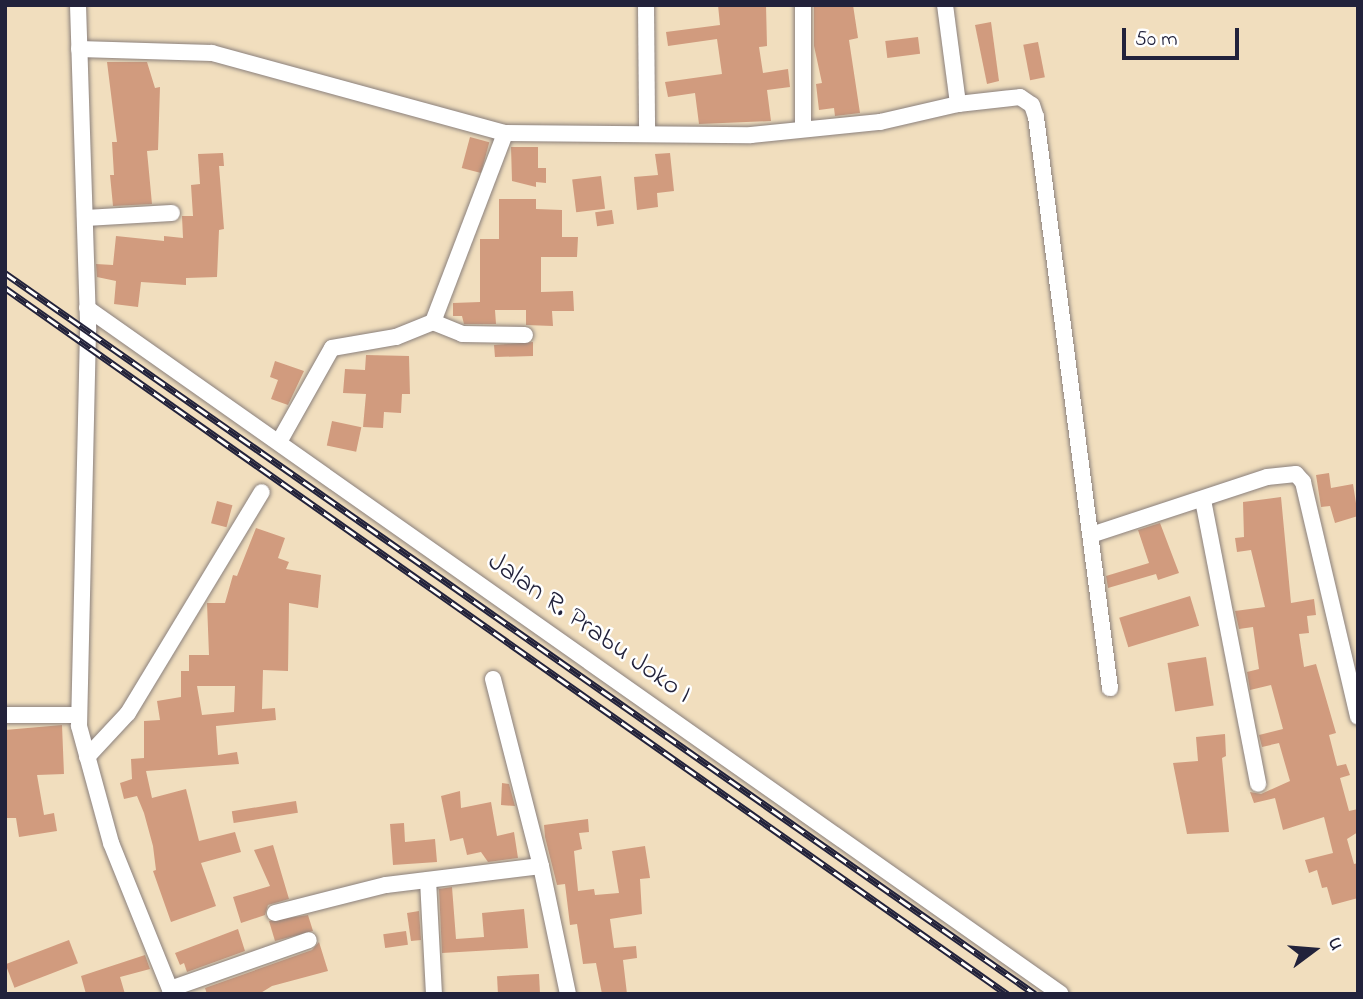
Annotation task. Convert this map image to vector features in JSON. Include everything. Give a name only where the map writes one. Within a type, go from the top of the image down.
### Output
[{"type":"street","points":[[78,5],[87,308],[84,639],[79,720],[86,751],[111,842],[171,991],[309,940]]},
{"type":"street","points":[[646,5],[648,132]]},
{"type":"street","points":[[803,5],[803,129]]},
{"type":"street","points":[[945,5],[958,104]]},
{"type":"street","points":[[79,49],[212,53],[505,133],[648,132],[751,135],[880,122],[1011,95],[1027,100],[1035,110],[1110,688]]},
{"type":"street","points":[[433,322],[505,133]]},
{"type":"street","points":[[85,218],[172,213]]},
{"type":"street","name":"Jalan R. Prabu Joko I","points":[[87,308],[1061,994]]},
{"type":"street","points":[[279,442],[332,348],[396,337],[433,322],[461,334],[525,335]]},
{"type":"street","points":[[1091,535],[1267,477],[1296,474],[1303,482],[1358,717]]},
{"type":"street","points":[[86,751],[128,713],[262,492]]},
{"type":"street","points":[[1203,500],[1258,784]]},
{"type":"street","points":[[493,680],[541,866],[568,994]]},
{"type":"street","points":[[5,715],[79,720]]},
{"type":"street","points":[[275,913],[362,890],[541,866]]},
{"type":"street","points":[[428,880],[434,994]]},
{"type":"building","points":[[718,5],[766,5],[767,46],[759,47],[763,73],[788,69],[790,87],[767,90],[771,121],[699,124],[695,93],[668,97],[665,82],[722,74],[717,39],[668,46],[666,32],[720,25]]},
{"type":"building","points":[[814,5],[853,5],[858,38],[849,40],[860,113],[835,116],[834,108],[819,110],[816,84],[822,83],[814,46]]},
{"type":"building","points":[[991,22],[999,81],[987,84],[975,25]]},
{"type":"building","points":[[918,37],[920,54],[887,58],[885,41]]},
{"type":"building","points":[[1038,42],[1045,77],[1030,80],[1023,45]]},
{"type":"building","points":[[107,62],[147,62],[155,88],[160,87],[158,150],[147,151],[152,204],[113,206],[110,175],[114,175],[112,142],[117,142]]},
{"type":"building","points":[[470,137],[489,142],[481,173],[462,168]]},
{"type":"building","points":[[511,147],[538,147],[538,168],[546,168],[546,183],[536,182],[536,187],[512,181]]},
{"type":"building","points":[[223,153],[224,166],[219,166],[224,229],[219,230],[217,277],[186,278],[186,285],[141,282],[138,307],[114,304],[116,281],[97,277],[96,264],[113,265],[116,236],[164,241],[164,236],[183,238],[182,216],[193,216],[191,185],[200,184],[198,154]]},
{"type":"building","points":[[670,153],[674,191],[657,193],[658,207],[637,210],[634,177],[658,175],[655,154]]},
{"type":"building","points":[[601,176],[605,209],[576,212],[572,180]]},
{"type":"building","points":[[499,199],[536,199],[536,209],[562,210],[562,237],[578,237],[577,257],[541,257],[541,292],[573,291],[574,311],[552,311],[553,326],[526,325],[526,310],[495,310],[496,324],[464,324],[462,316],[453,316],[453,303],[480,302],[480,239],[499,239]]},
{"type":"building","points":[[612,210],[614,224],[597,226],[595,212]]},
{"type":"building","points":[[533,342],[533,356],[495,357],[494,345]]},
{"type":"building","points":[[366,355],[409,356],[410,394],[402,394],[401,413],[384,412],[383,428],[363,427],[366,394],[343,393],[345,369],[365,370]]},
{"type":"building","points":[[275,361],[304,371],[288,405],[271,399],[278,380],[270,377]]},
{"type":"building","points":[[332,421],[361,427],[356,452],[327,445]]},
{"type":"building","points":[[1329,473],[1331,488],[1353,484],[1358,516],[1335,523],[1330,506],[1321,507],[1316,475]]},
{"type":"building","points":[[1281,497],[1291,603],[1314,599],[1316,615],[1307,616],[1309,633],[1299,634],[1304,667],[1316,664],[1336,733],[1329,735],[1337,766],[1346,764],[1350,775],[1340,778],[1349,811],[1358,809],[1358,832],[1347,839],[1354,864],[1358,863],[1358,898],[1332,905],[1327,887],[1322,888],[1317,870],[1309,873],[1305,860],[1333,853],[1324,817],[1283,830],[1275,798],[1254,803],[1250,792],[1261,794],[1290,781],[1279,743],[1262,747],[1259,735],[1283,729],[1271,685],[1250,690],[1247,672],[1259,669],[1253,627],[1239,629],[1235,611],[1265,607],[1251,550],[1237,552],[1235,538],[1244,537],[1243,502]]},
{"type":"building","points":[[217,501],[232,505],[227,527],[211,523]]},
{"type":"building","points":[[1160,523],[1179,573],[1158,580],[1156,574],[1108,588],[1106,576],[1149,563],[1138,530]]},
{"type":"building","points":[[256,528],[285,538],[278,558],[289,562],[286,569],[321,575],[318,608],[289,603],[288,671],[263,670],[262,709],[275,708],[276,720],[216,726],[218,755],[237,752],[239,764],[146,771],[152,798],[186,789],[199,841],[235,832],[241,852],[201,863],[216,906],[171,922],[153,871],[156,870],[153,846],[144,813],[137,796],[124,799],[120,783],[132,779],[131,759],[144,758],[144,721],[160,720],[157,701],[181,697],[181,671],[189,671],[189,655],[209,655],[207,603],[225,603],[233,575],[237,576]],"holes":[[[197,686],[235,686],[234,712],[202,715]]]},
{"type":"building","points":[[1190,596],[1199,626],[1128,647],[1119,618]]},
{"type":"building","points":[[1206,657],[1214,705],[1175,711],[1167,663]]},
{"type":"building","points":[[62,725],[64,774],[37,775],[44,815],[54,813],[57,831],[19,837],[16,818],[5,818],[5,730]]},
{"type":"building","points":[[1225,734],[1226,756],[1222,758],[1229,832],[1187,834],[1173,763],[1198,761],[1196,737]]},
{"type":"building","points":[[502,783],[509,784],[515,806],[501,805]]},
{"type":"building","points":[[460,791],[461,808],[491,802],[497,836],[514,832],[518,858],[488,862],[481,852],[467,855],[463,838],[450,841],[441,796]]},
{"type":"building","points":[[296,801],[298,813],[234,823],[232,811]]},
{"type":"building","points":[[588,819],[589,832],[579,833],[582,849],[574,851],[578,891],[594,889],[595,895],[619,893],[612,851],[645,846],[650,878],[640,879],[642,914],[610,919],[614,948],[636,946],[637,958],[623,960],[627,994],[602,994],[596,963],[583,964],[577,924],[570,925],[565,884],[557,885],[545,837],[544,825]]},
{"type":"building","points":[[404,823],[405,842],[435,839],[437,862],[393,865],[390,824]]},
{"type":"building","points":[[273,845],[289,899],[268,905],[265,915],[241,923],[233,897],[270,886],[254,850]]},
{"type":"building","points":[[452,887],[456,939],[484,937],[482,913],[524,909],[528,948],[442,953],[439,889]]},
{"type":"building","points":[[419,911],[421,940],[411,941],[407,913]]},
{"type":"building","points":[[308,915],[313,931],[275,941],[269,921]]},
{"type":"building","points":[[238,929],[245,951],[187,972],[184,963],[180,965],[175,953]]},
{"type":"building","points":[[406,931],[408,945],[385,948],[383,934]]},
{"type":"building","points":[[69,940],[78,963],[14,988],[6,964]]},
{"type":"building","points":[[319,942],[328,971],[272,986],[259,994],[207,994],[205,988],[312,950]]},
{"type":"building","points":[[145,955],[150,969],[120,977],[125,994],[86,994],[81,976]]},
{"type":"building","points":[[539,974],[540,992],[498,994],[497,976]]},
{"type":"railway","points":[[5,273],[1035,994]]},
{"type":"railway","points":[[5,288],[1007,994]]}]
